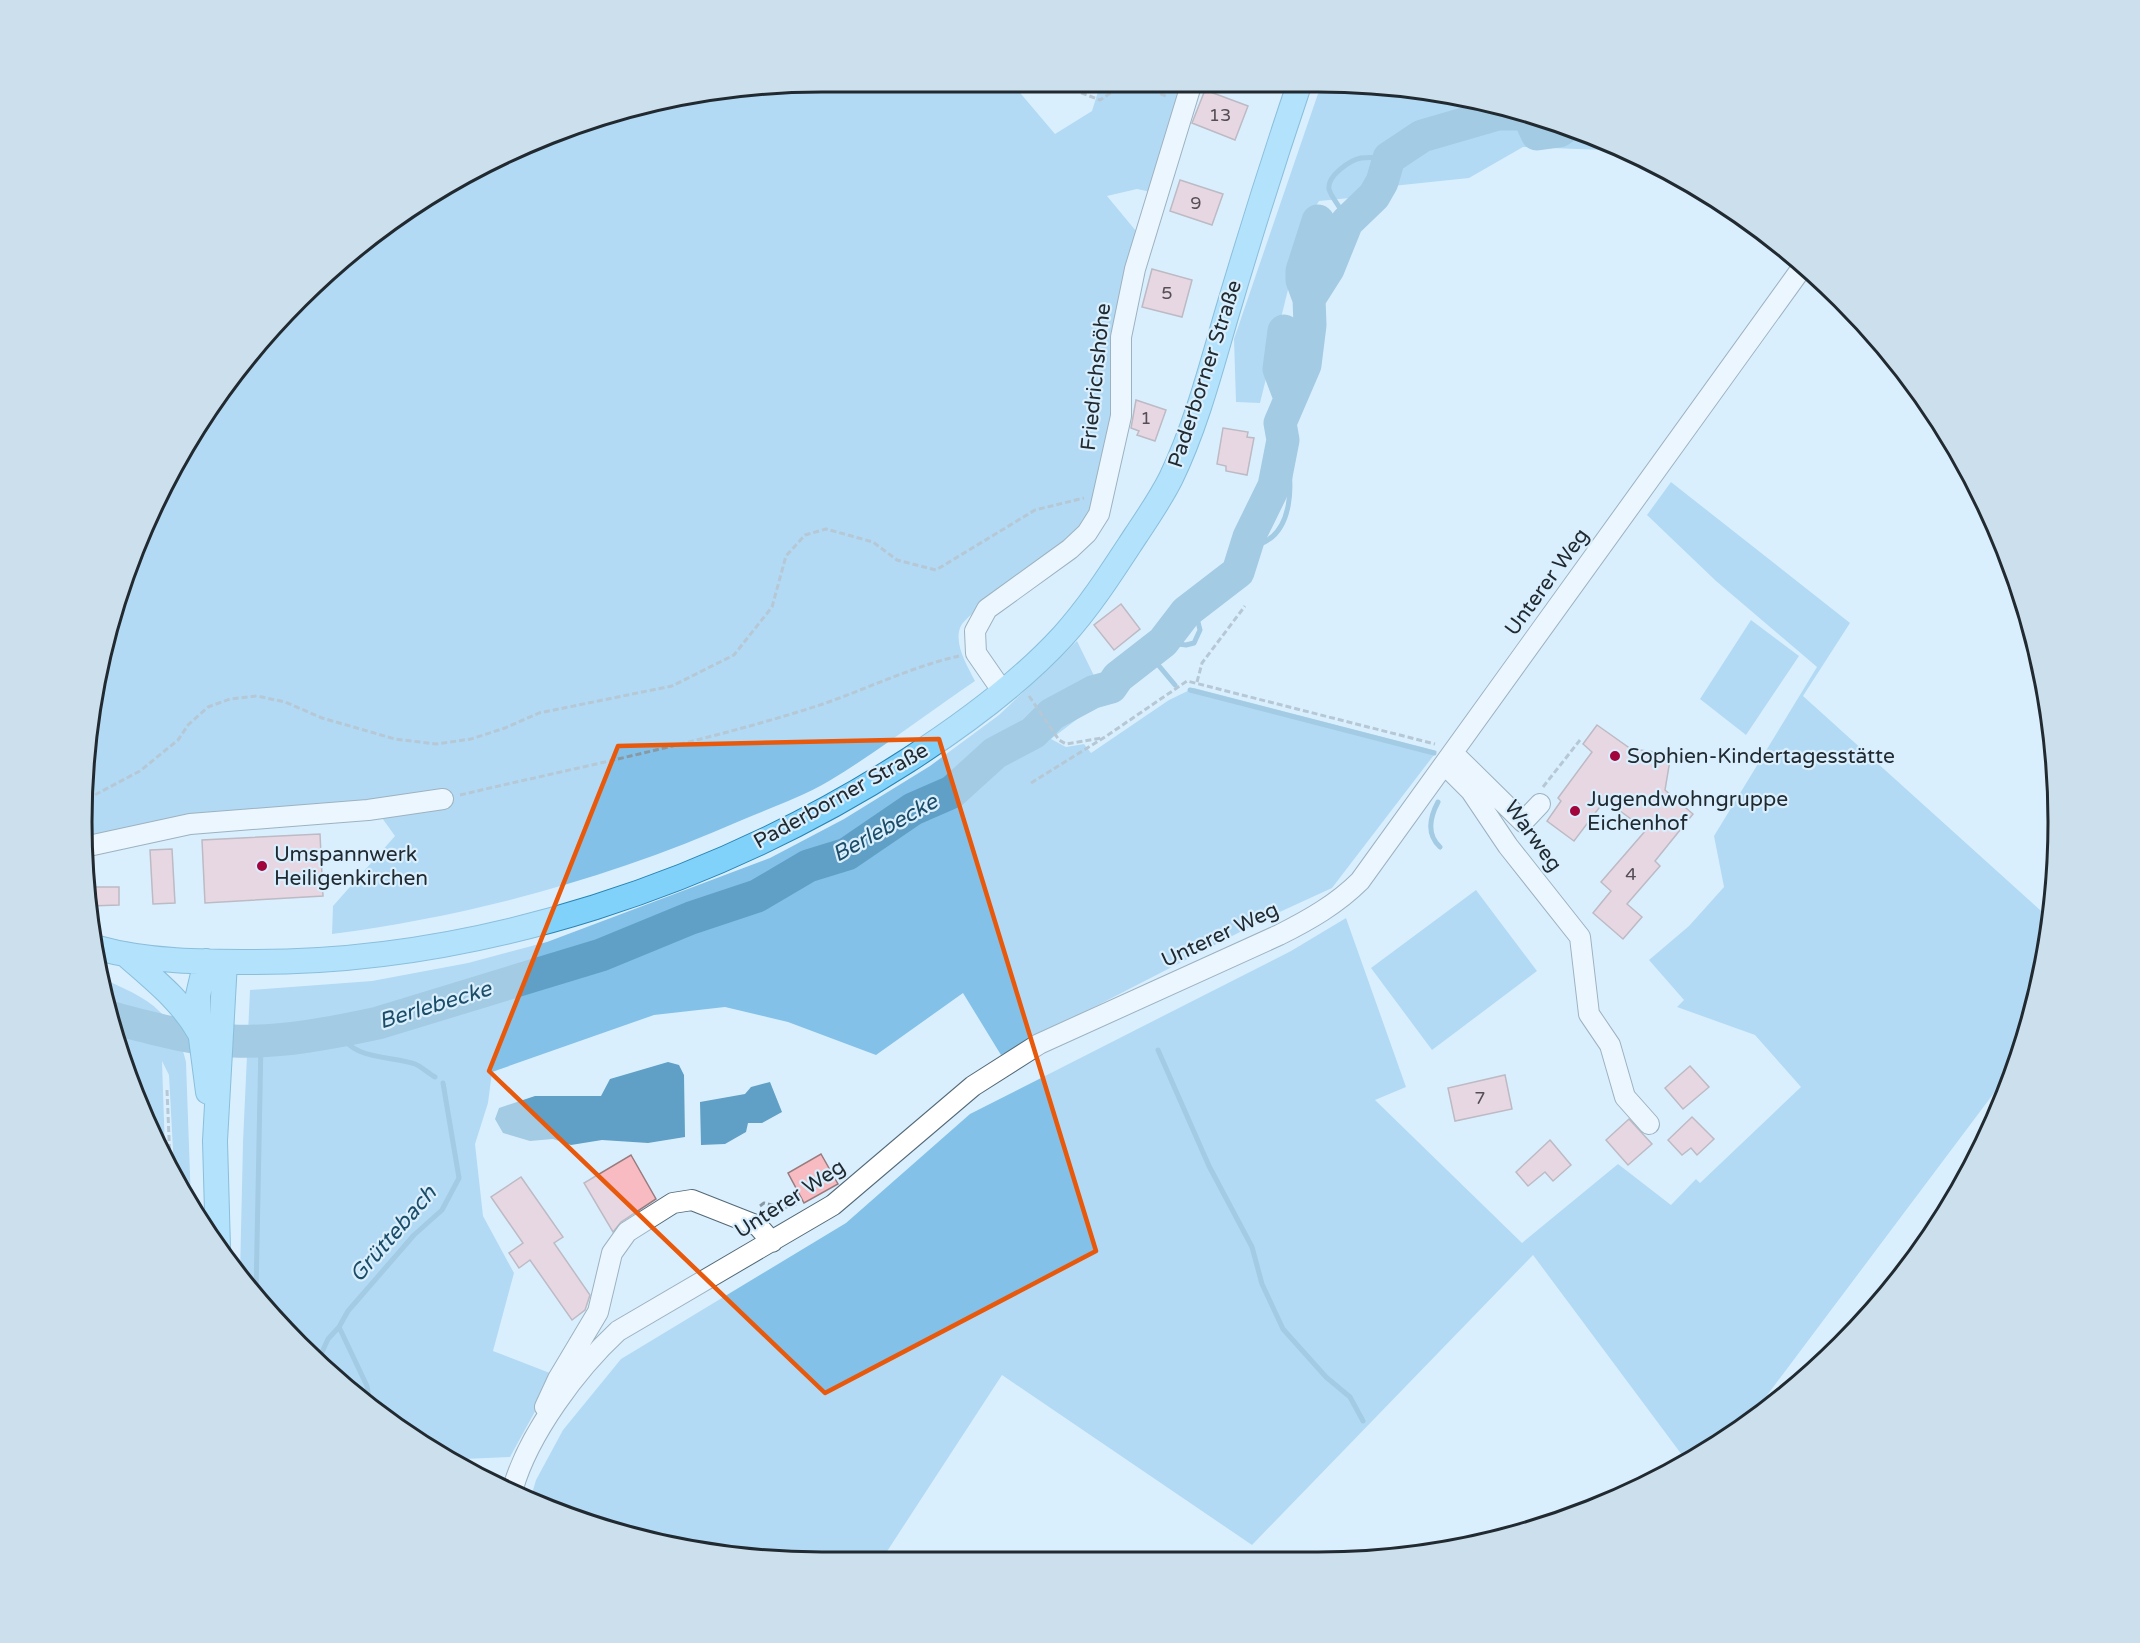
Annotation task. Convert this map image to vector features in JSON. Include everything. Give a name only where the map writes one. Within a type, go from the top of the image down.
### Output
[{"type":"main road","name":"Paderborner Straße","points":[[103,949],[125,954],[216,961],[326,961],[436,947],[633,896],[754,846],[816,815],[938,741],[1003,692],[1064,634],[1102,587],[1171,479],[1215,356],[1269,172],[1297,91]]},
{"type":"main road","points":[[125,954],[196,1022],[213,1063]]},
{"type":"main road","points":[[216,961],[222,1016],[213,1063],[218,1231]]},
{"type":"main road","points":[[196,1022],[198,995],[216,961]]},
{"type":"street","name":"Friedrichshöhe","points":[[976,653],[975,631],[987,609],[1070,549],[1086,533],[1099,514],[1121,416],[1121,337],[1135,269],[1189,91]]},
{"type":"street","name":"Unterer Weg","points":[[515,1483],[524,1458],[547,1418],[600,1348],[618,1331],[833,1205],[973,1086],[1039,1044],[1279,935],[1334,904],[1360,881],[1450,760],[1798,272]]},
{"type":"street","points":[[976,653],[1003,692]]},
{"type":"street","points":[[1450,760],[1523,822],[1541,797]]},
{"type":"street","name":"Warweg","points":[[1450,760],[1508,846],[1580,937],[1589,1014],[1610,1045],[1625,1097],[1649,1124]]},
{"type":"street","points":[[92,845],[190,824],[368,810],[443,799]]},
{"type":"street","points":[[547,1418],[544,1409],[558,1379],[598,1312],[612,1253],[627,1232],[683,1200],[692,1200],[751,1223],[764,1231],[772,1242]]},
{"type":"path","points":[[1076,91],[1100,100],[1114,91]]},
{"type":"path","points":[[1156,91],[1159,95],[1189,91]]},
{"type":"path","points":[[93,796],[140,771],[178,740],[188,725],[208,707],[230,699],[257,696],[395,739],[436,744],[471,739],[506,728],[539,713],[672,686],[734,655],[772,607],[786,556],[805,535],[826,529],[846,533],[873,542],[897,560],[936,570],[1035,510],[1105,493]]},
{"type":"path","points":[[1197,682],[1202,663],[1245,606]]},
{"type":"path","points":[[443,799],[745,726],[817,705],[936,661],[976,653]]},
{"type":"path","points":[[1031,783],[1106,737],[1187,681],[1437,744],[1450,760]]},
{"type":"path","points":[[1036,706],[1057,736],[1066,744],[1106,737]]},
{"type":"path","points":[[1541,797],[1580,740]]},
{"type":"path","points":[[167,1090],[170,1151]]},
{"type":"path","points":[[751,1223],[756,1209],[764,1203],[783,1208],[801,1203]]},
{"type":"highlighted area","points":[[939,739],[1096,1251],[825,1393],[489,1071],[618,746]]},
{"type":"shaded area","points":[[1019,91],[1055,134],[1092,111],[1098,91],[1179,91],[1151,192],[1137,189],[1107,196],[1136,231],[1120,338],[1113,435],[1084,549],[996,597],[967,619],[960,628],[959,641],[963,656],[975,681],[848,769],[819,787],[786,802],[692,841],[592,877],[490,905],[385,926],[332,934],[333,906],[395,836],[377,811],[192,813],[92,835],[93,774],[98,726],[116,633],[130,587],[147,542],[189,456],[242,377],[305,305],[377,242],[456,189],[542,147],[633,116],[679,106],[774,93]]},
{"type":"shaded area","points":[[1319,91],[1414,98],[1461,106],[1507,116],[1553,130],[1604,150],[1523,147],[1469,178],[1364,189],[1350,198],[1319,201],[1304,225],[1260,403],[1236,402],[1234,339]]},
{"type":"shaded area","points":[[1671,482],[1850,623],[1803,696],[2043,912],[2024,1010],[1998,1088],[1763,1401],[1682,1455],[1533,1255],[1252,1545],[1002,1375],[887,1552],[774,1550],[679,1537],[633,1527],[587,1513],[533,1492],[536,1480],[563,1430],[621,1359],[846,1223],[970,1114],[1291,951],[1346,918],[1406,1087],[1375,1100],[1522,1243],[1618,1164],[1671,1205],[1696,1179],[1700,1183],[1801,1087],[1755,1035],[1677,1007],[1684,1000],[1649,960],[1689,926],[1724,887],[1714,836],[1817,667],[1716,581],[1647,515]]},
{"type":"shaded area","points":[[1751,620],[1799,656],[1746,735],[1700,699]]},
{"type":"shaded area","points":[[1077,641],[1105,698],[1051,739],[1066,747],[1084,744],[1091,753],[1169,700],[1194,688],[1437,751],[1332,888],[1271,916],[1001,1055],[963,993],[876,1055],[788,1022],[725,1007],[654,1015],[492,1072],[488,1103],[475,1144],[483,1216],[514,1273],[493,1351],[555,1375],[510,1457],[466,1459],[377,1401],[305,1338],[242,1266],[243,1142],[250,990],[372,981],[468,963],[547,942],[770,858],[844,819],[930,766],[999,715]]},
{"type":"shaded area","points":[[1476,890],[1537,971],[1432,1050],[1371,968]]},
{"type":"shaded area","points":[[110,982],[158,1009],[175,1031],[181,1045],[186,1062],[191,1188],[173,1156],[169,1075],[162,1061],[165,1139],[130,1056]]},
{"type":"shaded area","points":[[668,1062],[679,1065],[684,1075],[685,1137],[648,1143],[602,1140],[571,1145],[553,1139],[530,1141],[503,1133],[495,1119],[499,1108],[535,1096],[601,1096],[610,1079]]},
{"type":"shaded area","points":[[770,1082],[782,1112],[762,1123],[748,1123],[746,1132],[725,1144],[701,1145],[700,1102],[745,1094],[751,1087]]},
{"type":"building","points":[[1205,91],[1248,106],[1235,140],[1192,123]]},
{"type":"building","points":[[1180,180],[1223,194],[1212,225],[1170,211]]},
{"type":"building","points":[[1152,269],[1192,280],[1182,317],[1142,307]]},
{"type":"building","points":[[1136,400],[1166,410],[1155,441],[1137,435],[1139,431],[1131,428]]},
{"type":"building","points":[[1223,428],[1248,432],[1247,437],[1254,438],[1247,475],[1226,471],[1226,466],[1217,464]]},
{"type":"building","points":[[1121,604],[1140,629],[1114,650],[1094,625]]},
{"type":"building","points":[[1597,725],[1631,749],[1671,754],[1665,790],[1693,814],[1655,861],[1660,866],[1627,904],[1642,917],[1623,939],[1593,913],[1611,891],[1601,882],[1646,830],[1605,800],[1574,841],[1547,821],[1561,801],[1558,798],[1592,752],[1583,744]]},
{"type":"building","name":"Umspannwerk Heiligenkirchen","points":[[320,834],[323,896],[205,903],[202,840]]},
{"type":"building","points":[[172,849],[175,903],[153,904],[150,850]]},
{"type":"building","points":[[95,887],[119,887],[119,905],[97,906]]},
{"type":"building","points":[[1690,1066],[1709,1087],[1683,1109],[1665,1088]]},
{"type":"building","points":[[1505,1075],[1512,1109],[1455,1121],[1448,1088]]},
{"type":"building","points":[[1692,1117],[1714,1139],[1697,1155],[1691,1148],[1682,1155],[1668,1140]]},
{"type":"building","points":[[1629,1119],[1652,1144],[1628,1165],[1606,1140]]},
{"type":"building","points":[[1550,1140],[1571,1165],[1553,1181],[1545,1172],[1528,1186],[1516,1172]]},
{"type":"building","points":[[821,1154],[838,1184],[804,1203],[788,1173]]},
{"type":"building","points":[[631,1155],[656,1199],[621,1222],[613,1232],[584,1183]]},
{"type":"building","points":[[521,1177],[563,1237],[554,1243],[590,1295],[585,1310],[572,1320],[530,1260],[519,1268],[509,1253],[523,1243],[491,1197]]},
{"type":"waterway","name":"Berlebecke","points":[[119,1020],[187,1036],[233,1041],[288,1039],[378,1023],[601,955],[691,918],[757,896],[808,866],[847,854],[913,809],[952,792],[995,753],[1033,733],[1052,714],[1093,692],[1111,687],[1118,677],[1163,642],[1186,612],[1238,572],[1249,537],[1274,486],[1283,440],[1280,423],[1305,365],[1310,325],[1309,299],[1328,269],[1347,222],[1374,196],[1382,182],[1389,158],[1422,136],[1498,114]]},
{"type":"waterway","name":"Berlebecke","points":[[1532,124],[1537,134],[1557,131]]},
{"type":"waterway","name":"Berlebecke","points":[[1347,222],[1329,189],[1329,184],[1335,174],[1356,159],[1389,158]]},
{"type":"waterway","points":[[1309,299],[1302,280],[1302,271],[1318,221]]},
{"type":"waterway","points":[[1284,331],[1279,369],[1290,398]]},
{"type":"waterway","points":[[1247,547],[1264,542],[1276,533],[1284,520],[1290,488],[1283,440]]},
{"type":"waterway","points":[[1163,642],[1186,645],[1194,643],[1200,630],[1194,606]]},
{"type":"waterway","points":[[1149,654],[1175,685]]},
{"type":"waterway","points":[[1190,690],[1434,753]]},
{"type":"waterway","points":[[1438,802],[1433,814],[1431,831],[1440,847]]},
{"type":"waterway","name":"Grüttebach","points":[[341,1031],[345,1040],[362,1052],[415,1064],[435,1077]]},
{"type":"waterway","points":[[256,1283],[261,1041]]},
{"type":"waterway","points":[[1158,1050],[1209,1166],[1252,1247],[1262,1284],[1283,1329],[1326,1377],[1350,1397],[1363,1421]]},
{"type":"waterway","name":"Grüttebach","points":[[322,1353],[328,1339],[339,1327],[348,1311],[414,1235],[442,1210],[459,1178],[443,1083]]},
{"type":"waterway","points":[[339,1327],[367,1386],[368,1394]]},
{"type":"place","name":"Sophien-Kindertagesstätte","points":[[1615,756]]},
{"type":"place","name":"Jugendwohngruppe Eichenhof","points":[[1575,811]]},
{"type":"place","name":"Umspannwerk Heiligenkirchen","points":[[262,866]]}]
